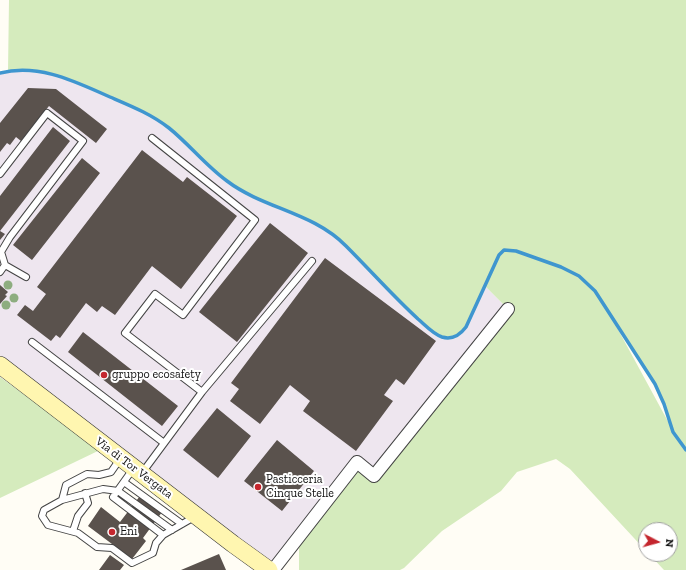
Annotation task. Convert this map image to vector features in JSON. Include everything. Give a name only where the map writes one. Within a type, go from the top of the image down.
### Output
[{"type":"main road","name":"Via di Tor Vergata","points":[[0,365],[196,516],[269,570]]},
{"type":"street","points":[[273,570],[357,462],[374,476],[508,309]]},
{"type":"lane","points":[[0,174],[46,113],[83,141],[10,237],[1,252],[5,264],[26,277]]},
{"type":"lane","points":[[152,138],[255,220],[183,315],[156,294],[125,333],[202,392]]},
{"type":"lane","points":[[163,535],[113,497],[124,482],[164,443],[202,392],[312,261]]},
{"type":"lane","points":[[0,272],[5,264]]},
{"type":"lane","points":[[32,342],[164,443]]},
{"type":"lane","points":[[62,500],[66,485],[87,474],[99,475],[111,472],[120,458]]},
{"type":"lane","points":[[124,482],[182,524]]},
{"type":"lane","points":[[172,530],[118,490],[103,489],[62,500],[44,510],[42,516],[48,525],[78,533],[97,547],[112,548],[132,563],[153,553],[156,543],[163,535],[172,530],[196,516]]},
{"type":"lane","points":[[72,531],[78,516],[88,502],[85,494]]},
{"type":"shaded area","points":[[8,71],[51,74],[67,78],[137,108],[169,128],[229,183],[328,230],[354,254],[415,316],[485,286],[508,309],[374,476],[275,567],[0,357],[0,73]]},
{"type":"green space","points":[[9,0],[686,0],[686,570],[664,570],[656,562],[678,562],[678,522],[638,522],[638,542],[570,469],[556,459],[517,472],[501,491],[442,531],[404,568],[400,570],[299,570],[299,547],[357,462],[374,475],[508,309],[485,286],[474,313],[463,330],[448,338],[439,336],[415,316],[335,235],[313,222],[256,199],[236,188],[217,174],[184,141],[152,116],[137,108],[66,78],[42,72],[8,71]],"holes":[[[602,300],[641,361],[659,393],[671,427]]]},
{"type":"green space","points":[[0,377],[100,450],[0,498]]},
{"type":"building","points":[[28,88],[56,89],[107,129],[96,143],[49,106],[21,141],[16,137],[10,145],[7,143],[0,152],[0,123]]},
{"type":"building","points":[[53,127],[70,141],[0,231],[0,196]]},
{"type":"building","points":[[142,150],[183,182],[187,177],[237,216],[181,289],[152,266],[115,315],[102,306],[97,312],[86,303],[60,338],[56,335],[51,341],[17,315],[25,305],[33,311],[46,294],[37,287]]},
{"type":"building","points":[[82,158],[100,173],[32,260],[13,245]]},
{"type":"building","points":[[270,223],[308,253],[237,342],[199,312]]},
{"type":"building","points":[[0,231],[5,234],[0,240]]},
{"type":"building","points":[[325,258],[436,341],[404,385],[396,379],[384,395],[393,401],[356,451],[303,411],[310,401],[290,385],[260,424],[230,401],[239,389],[231,383]]},
{"type":"building","points":[[0,285],[8,292],[5,295],[7,296],[0,304]]},
{"type":"building","points":[[83,332],[178,406],[162,426],[68,352]]},
{"type":"building","points":[[217,408],[251,436],[218,478],[183,450]]},
{"type":"building","points":[[277,440],[314,471],[282,511],[244,481]]},
{"type":"building","points":[[143,492],[165,508],[143,538],[146,541],[132,559],[88,526],[101,507],[120,522]]},
{"type":"building","points":[[219,554],[226,570],[181,570]]},
{"type":"building","points":[[110,555],[124,565],[120,570],[99,570]]},
{"type":"waterway","points":[[0,73],[29,70],[43,72],[71,80],[148,114],[169,128],[227,181],[257,198],[319,225],[333,235],[346,246],[418,319],[432,332],[439,336],[446,338],[456,336],[466,327],[499,255],[504,250],[516,251],[561,267],[579,276],[595,291],[655,384],[664,404],[673,432],[686,450]]},
{"type":"place","name":"gruppo ecosafety","points":[[104,375]]},
{"type":"place","name":"Pasticceria Cinque Stelle","points":[[258,487]]},
{"type":"place","name":"Eni","points":[[112,532]]}]
